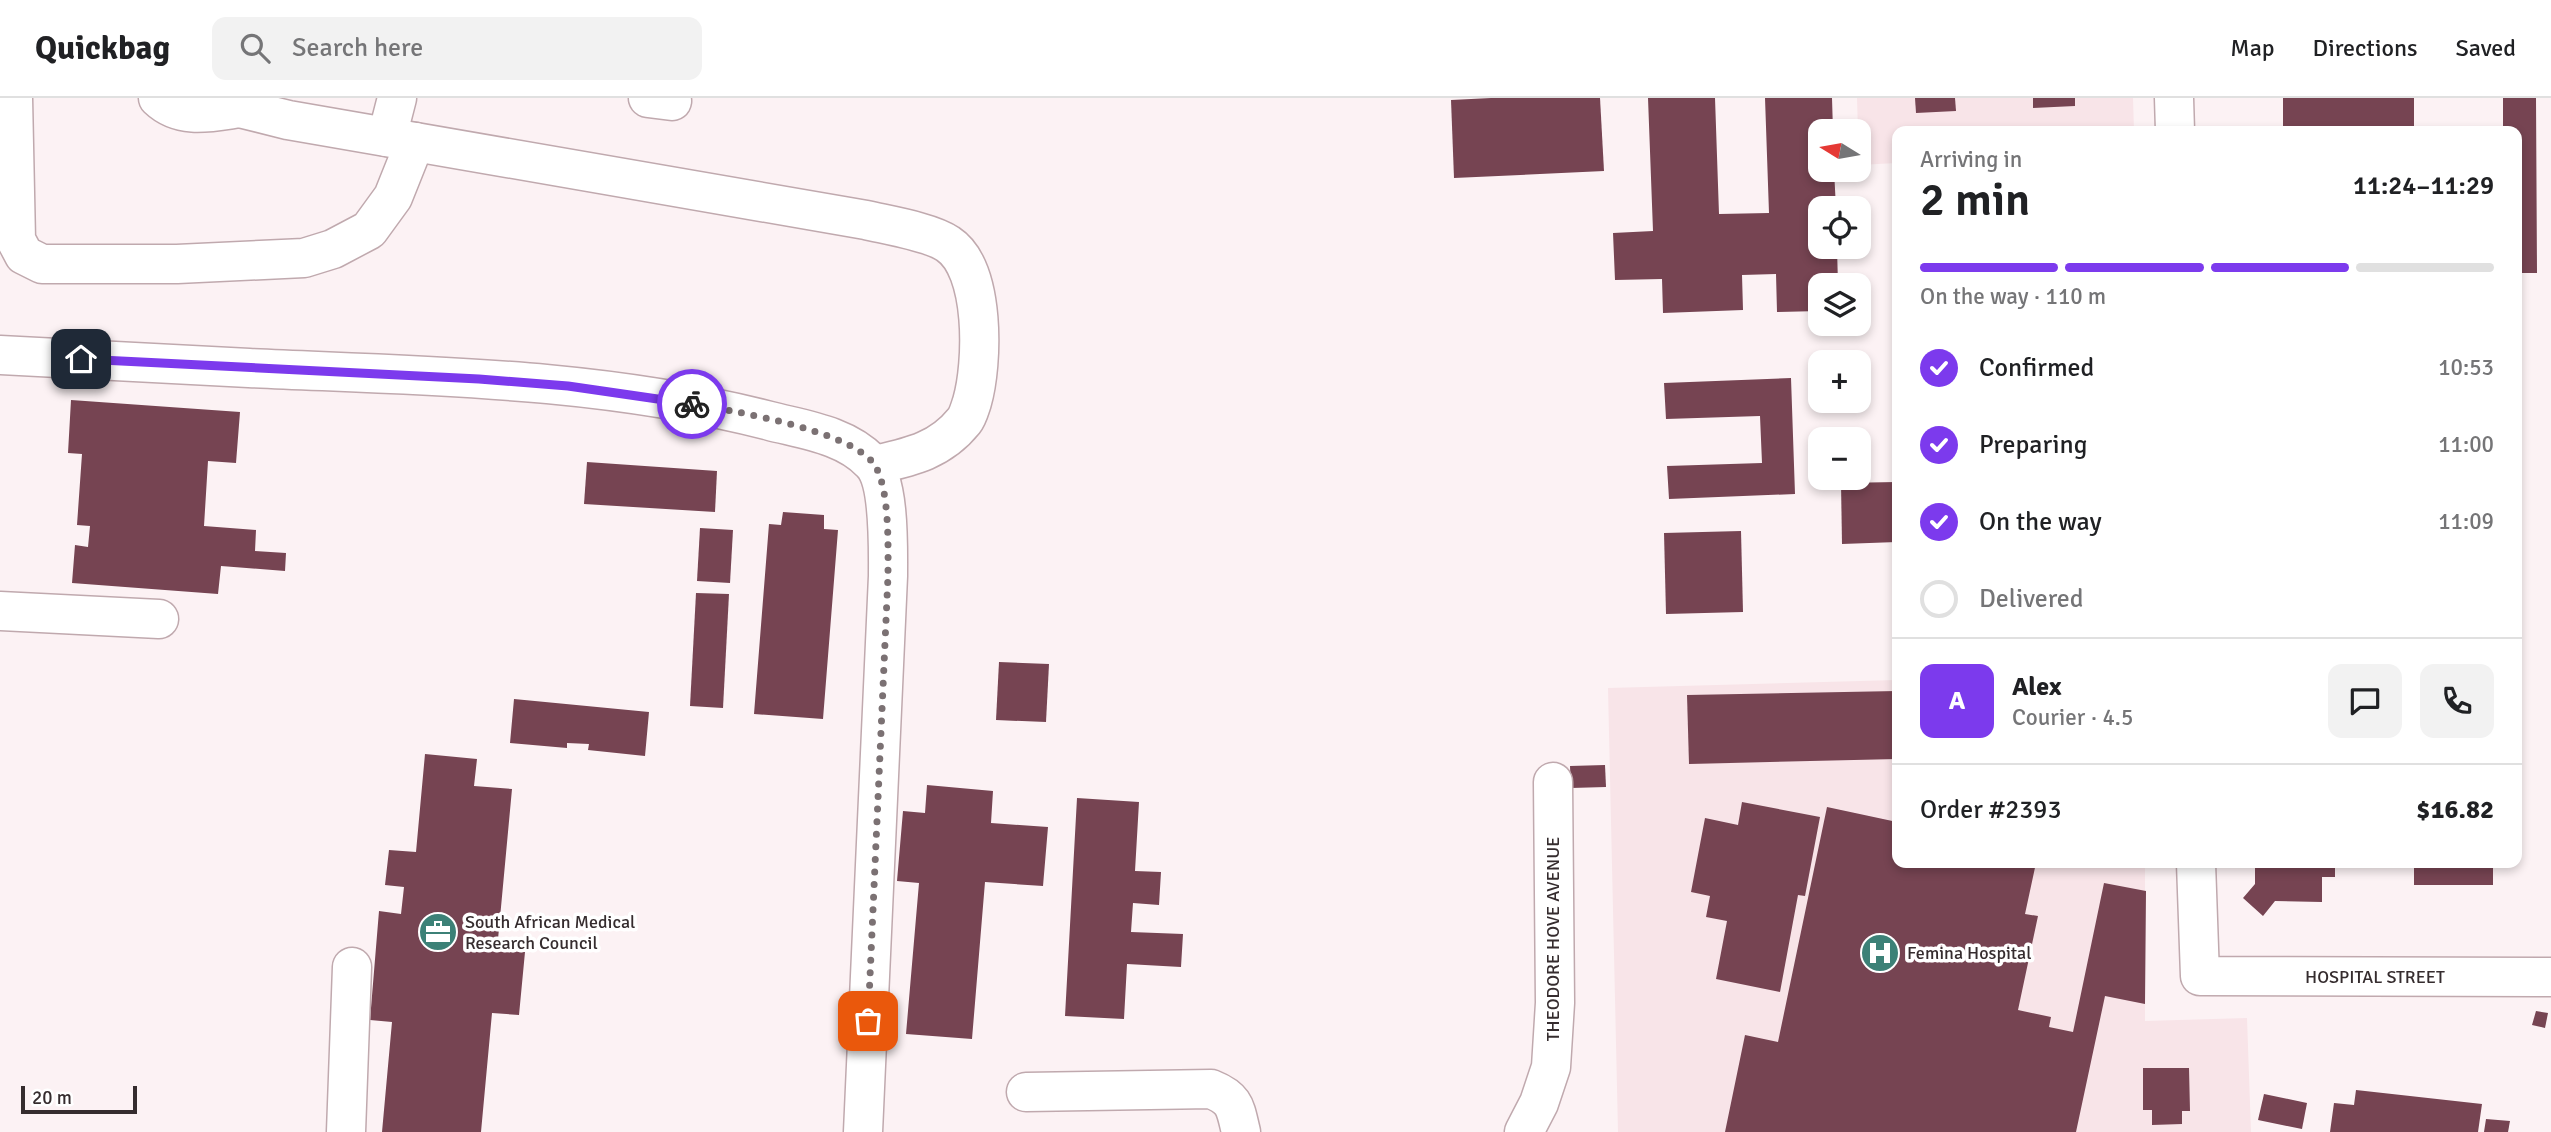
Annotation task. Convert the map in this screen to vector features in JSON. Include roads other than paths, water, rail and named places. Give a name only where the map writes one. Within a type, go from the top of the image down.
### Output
[{"type":"street","points":[[13,98],[16,240],[24,255],[42,264],[177,264],[304,258],[333,248],[369,230],[393,197],[401,140],[397,98]]},
{"type":"street","points":[[158,98],[178,111],[194,114],[232,103],[288,120],[866,220],[926,235],[949,244],[961,258],[971,279],[981,339],[975,390],[966,419],[944,440],[915,456],[874,465]]},
{"type":"street","points":[[2174,98],[2175,126]]},
{"type":"street","points":[[0,355],[479,379],[581,387],[734,412],[822,434],[855,447],[874,465],[882,487],[887,518],[888,576],[863,1132]]},
{"type":"street","points":[[0,611],[159,619]]},
{"type":"street","name":"THEODORE HOVE AVENUE","points":[[1524,1132],[1539,1103],[1551,1067],[1555,1003],[1553,782]]},
{"type":"street","name":"HOSPITAL STREET","points":[[2196,868],[2200,976],[2551,977]]},
{"type":"street","points":[[346,1132],[352,967]]},
{"type":"street","points":[[1026,1092],[1211,1089],[1224,1094],[1234,1103],[1241,1132]]},
{"type":"place","name":"South African Medical Research Council","points":[[438,932]]},
{"type":"place","name":"Femina Hospital","points":[[1880,953]]}]
